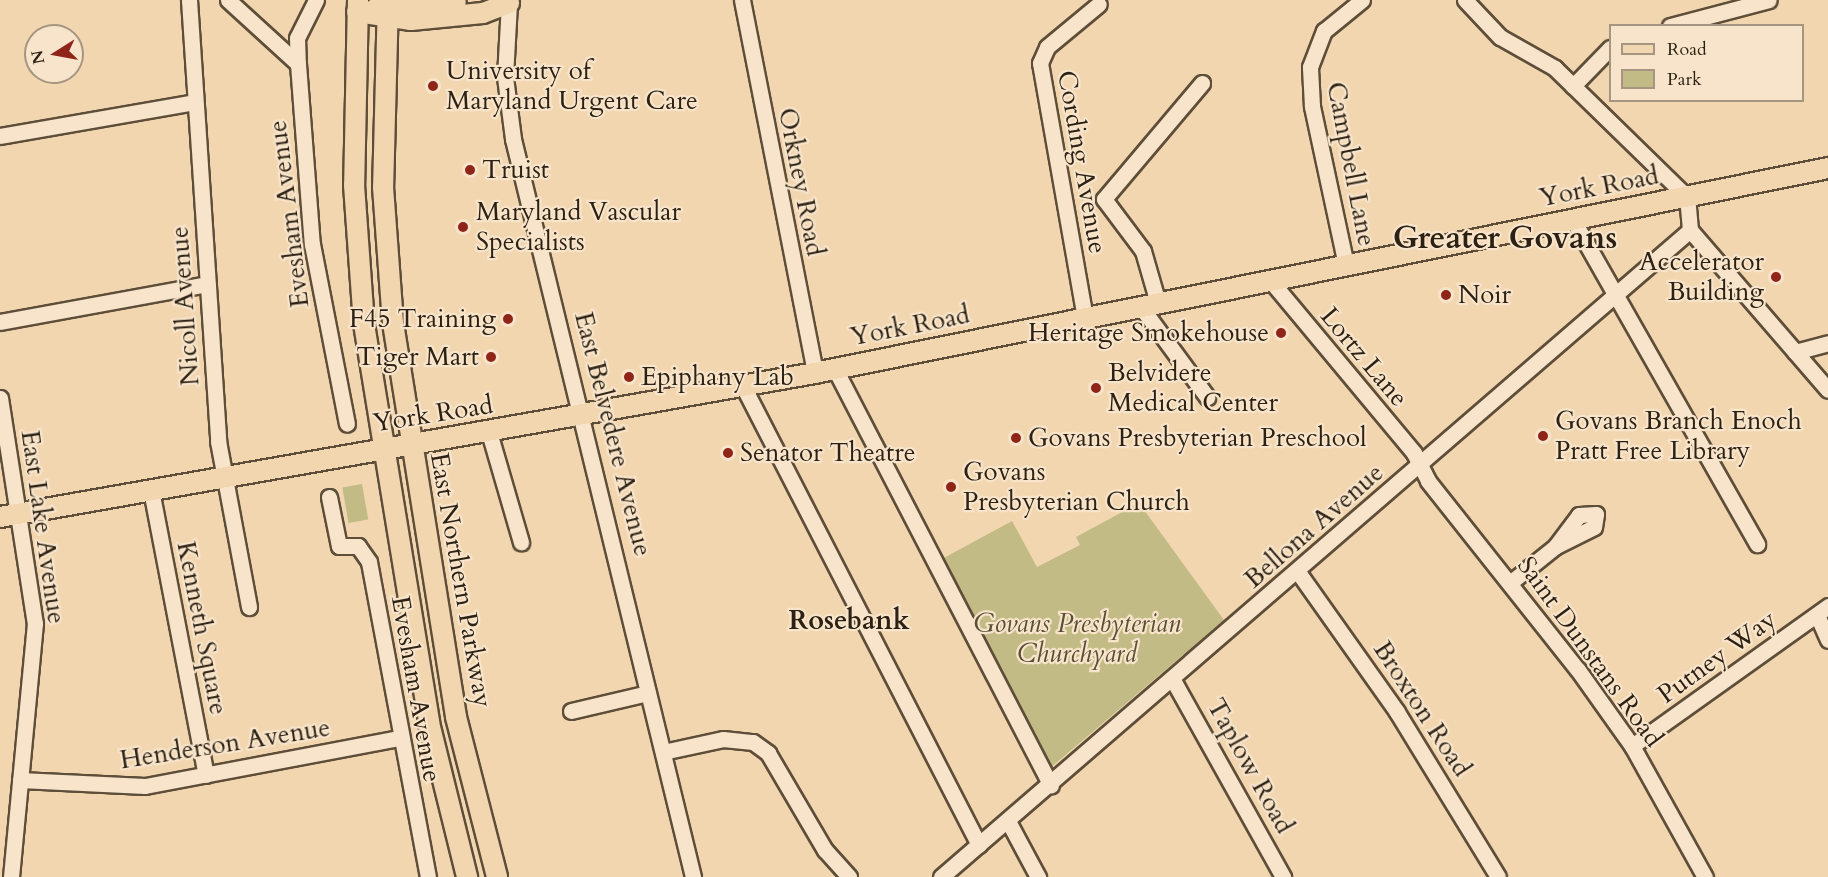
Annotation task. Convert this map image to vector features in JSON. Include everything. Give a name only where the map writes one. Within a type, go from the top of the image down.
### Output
[{"type":"main road","points":[[388,9],[486,0]]},
{"type":"main road","points":[[358,6],[483,13],[505,1]]},
{"type":"main road","name":"East Northern Parkway","points":[[358,6],[358,259],[384,449],[429,723],[467,877]]},
{"type":"main road","name":"East Northern Parkway","points":[[388,9],[384,210],[410,445],[456,717],[497,877]]},
{"type":"main road","name":"York Road","points":[[0,517],[580,417],[835,369],[1828,168]]},
{"type":"street","name":"Nicoll Avenue","points":[[189,0],[194,102],[225,477],[249,607]]},
{"type":"street","points":[[228,0],[298,64]]},
{"type":"street","name":"Evesham Avenue","points":[[316,0],[297,38],[298,64],[312,244],[347,424]]},
{"type":"street","name":"Orkney Road","points":[[742,0],[814,373]]},
{"type":"street","name":"Campbell Lane","points":[[1346,265],[1310,92],[1310,67],[1321,37],[1362,0]]},
{"type":"street","points":[[1465,0],[1486,26],[1573,86],[1687,196],[1690,231],[1828,390]]},
{"type":"street","points":[[1678,24],[1769,0]]},
{"type":"street","name":"East Belvedere Avenue","points":[[505,1],[509,119],[693,877]]},
{"type":"street","name":"Cording Avenue","points":[[1085,318],[1040,58],[1099,4]]},
{"type":"street","points":[[1573,86],[1609,50]]},
{"type":"street","points":[[1202,83],[1104,199],[1143,251],[1149,305],[1207,398]]},
{"type":"street","points":[[0,136],[194,102]]},
{"type":"street","points":[[1573,219],[1613,296],[1756,544]]},
{"type":"street","name":"Bellona Avenue","points":[[941,877],[1173,680],[1690,231]]},
{"type":"street","name":"Lortz Lane","points":[[1270,280],[1420,466]]},
{"type":"street","points":[[0,322],[208,284]]},
{"type":"street","points":[[1795,352],[1828,343]]},
{"type":"street","points":[[835,369],[1051,785]]},
{"type":"street","points":[[743,386],[979,845]]},
{"type":"street","name":"East Lake Avenue","points":[[0,398],[20,514],[35,641],[11,877]]},
{"type":"street","points":[[489,432],[521,542]]},
{"type":"street","name":"Saint Dunstans Road","points":[[1420,466],[1511,582],[1632,746],[1705,877]]},
{"type":"street","name":"Kenneth Square","points":[[151,490],[206,775]]},
{"type":"street","name":"Evesham Avenue","points":[[329,497],[339,546],[358,546],[369,562],[400,738],[428,877]]},
{"type":"street","points":[[1511,582],[1556,546]]},
{"type":"street","name":"Broxton Road","points":[[1298,572],[1397,712],[1498,877]]},
{"type":"street","points":[[1823,610],[1828,640]]},
{"type":"street","name":"Putney Way","points":[[1632,746],[1823,610]]},
{"type":"street","name":"Taplow Road","points":[[1173,680],[1283,877]]},
{"type":"street","points":[[571,711],[648,693]]},
{"type":"street","name":"Henderson Avenue","points":[[20,780],[125,788],[400,738]]},
{"type":"street","points":[[663,752],[723,739],[753,742],[768,753],[825,850],[849,877]]},
{"type":"street","points":[[1008,821],[1038,877]]},
{"type":"green space","points":[[362,484],[368,519],[349,523],[342,487]]},
{"type":"green space","name":"Govans Presbyterian Churchyard","points":[[1139,503],[1224,620],[1049,769],[940,560],[1012,521],[1037,567],[1080,545],[1076,537]]},
{"type":"place","name":"University of Maryland Urgent Care","points":[[433,86]]},
{"type":"place","name":"Truist","points":[[470,170]]},
{"type":"place","name":"Maryland Vascular Specialists","points":[[463,227]]},
{"type":"place","name":"Accelerator Building","points":[[1776,277]]},
{"type":"place","name":"Noir","points":[[1446,295]]},
{"type":"place","name":"F45 Training","points":[[508,319]]},
{"type":"place","name":"Heritage Smokehouse","points":[[1281,333]]},
{"type":"place","name":"Tiger Mart","points":[[491,357]]},
{"type":"place","name":"Epiphany Lab","points":[[629,377]]},
{"type":"place","name":"Belvidere Medical Center","points":[[1096,388]]},
{"type":"place","name":"Govans Branch Enoch Pratt Free Library","points":[[1543,436]]},
{"type":"place","name":"Govans Presbyterian Preschool","points":[[1016,438]]},
{"type":"place","name":"Senator Theatre","points":[[728,453]]},
{"type":"place","name":"Govans Presbyterian Church","points":[[951,487]]},
{"type":"district","name":"Greater Govans","points":[[1505,238]]},
{"type":"district","name":"Rosebank","points":[[849,621]]}]
